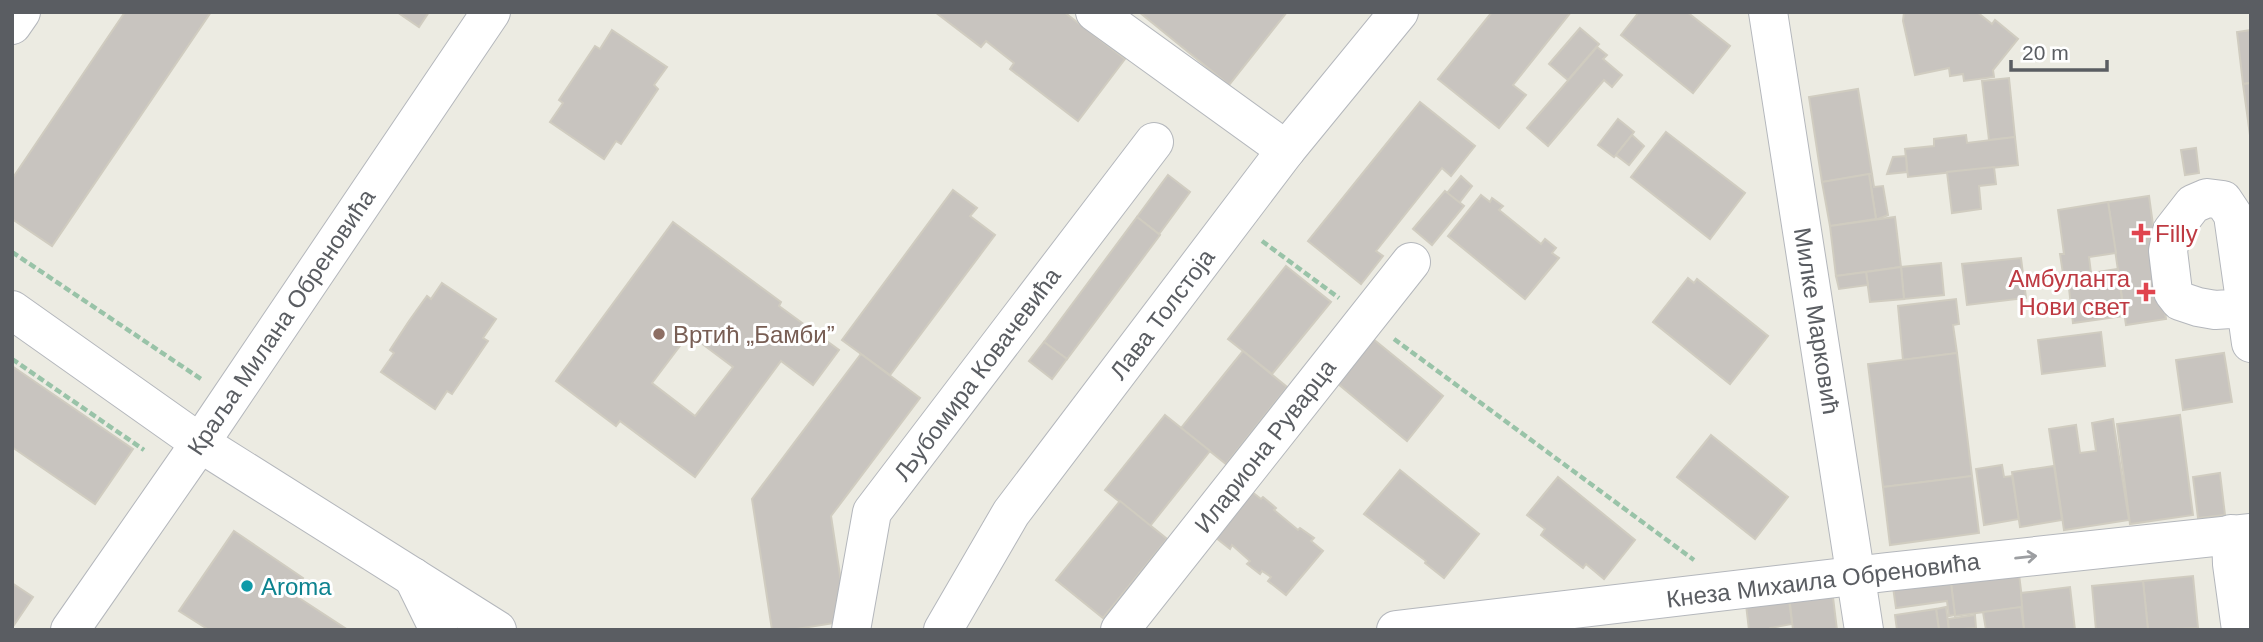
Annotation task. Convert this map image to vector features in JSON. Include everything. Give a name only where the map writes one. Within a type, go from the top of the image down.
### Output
[{"type":"street","points":[[12,25],[21,12]]},
{"type":"street","name":"Краља Милана Обреновића","points":[[71,630],[491,12]]},
{"type":"street","points":[[1095,12],[1286,150]]},
{"type":"street","name":"Лава Толстоја","points":[[943,630],[1011,513],[1286,150],[1399,12]]},
{"type":"street","name":"Милке Марковић","points":[[1768,12],[1864,630]]},
{"type":"street","name":"Љубомира Ковачевића","points":[[851,630],[872,512],[1154,142]]},
{"type":"street","name":"Илариона Руварца","points":[[1120,630],[1410,262]]},
{"type":"street","points":[[12,310],[200,443],[497,630]]},
{"type":"street","points":[[2241,534],[2232,564],[2241,630]]},
{"type":"street","name":"Кнеза Михаила Обреновића","points":[[1396,630],[1507,623],[1735,590],[2241,534]]},
{"type":"street","points":[[413,577],[439,630]]},
{"type":"path","points":[[1233,220],[1735,590]]},
{"type":"building","points":[[125,12],[211,12],[52,246],[12,219],[12,179]]},
{"type":"building","points":[[397,12],[429,12],[419,27]]},
{"type":"building","points":[[935,12],[1064,12],[1125,59],[1078,121],[1010,69],[1014,63],[986,41],[981,47]]},
{"type":"building","points":[[1139,12],[1287,12],[1229,85]]},
{"type":"building","points":[[1492,12],[1571,12],[1513,85],[1526,95],[1499,128],[1438,79]]},
{"type":"building","points":[[1639,12],[1687,12],[1730,46],[1693,93],[1621,35]]},
{"type":"building","points":[[1904,12],[1977,12],[1992,24],[1995,20],[2018,39],[1993,70],[1994,77],[1964,81],[1963,74],[1950,76],[1949,68],[1915,75],[1903,21]]},
{"type":"building","points":[[1580,28],[1599,44],[1568,80],[1549,64]]},
{"type":"building","points":[[612,30],[667,67],[654,85],[658,89],[621,144],[616,141],[604,159],[550,122],[563,103],[559,100],[595,46],[600,49]]},
{"type":"building","points":[[2251,30],[2251,83],[2243,84],[2237,32]]},
{"type":"building","points":[[1597,47],[1607,55],[1603,59],[1622,75],[1612,87],[1604,80],[1548,146],[1527,128]]},
{"type":"building","points":[[2009,78],[2015,137],[1989,140],[1982,81]]},
{"type":"building","points":[[2251,83],[2251,134],[2250,135],[2243,84]]},
{"type":"building","points":[[1858,89],[1872,174],[1822,182],[1809,97]]},
{"type":"building","points":[[1420,102],[1475,146],[1451,176],[1442,168],[1376,251],[1383,256],[1361,284],[1308,241]]},
{"type":"building","points":[[1618,119],[1634,132],[1614,157],[1598,145]]},
{"type":"building","points":[[1666,132],[1745,193],[1710,239],[1631,177]]},
{"type":"building","points":[[1632,135],[1644,146],[1629,165],[1616,155]]},
{"type":"building","points":[[1966,135],[1967,143],[2015,137],[2018,165],[1908,177],[1905,149],[1934,146],[1934,139]]},
{"type":"building","points":[[2196,148],[2199,173],[2185,175],[2181,150]]},
{"type":"building","points":[[1906,156],[1907,172],[1887,174],[1893,157]]},
{"type":"building","points":[[1994,167],[1996,184],[1979,186],[1981,209],[1952,213],[1947,172]]},
{"type":"building","points":[[1869,174],[1872,174],[1874,187],[1883,186],[1888,215],[1878,219],[1876,219]]},
{"type":"building","points":[[1869,174],[1876,219],[1830,226],[1822,182]]},
{"type":"building","points":[[1168,175],[1190,192],[1159,234],[1137,217]]},
{"type":"building","points":[[1461,176],[1472,186],[1459,203],[1447,193]]},
{"type":"building","points":[[953,190],[977,208],[970,216],[995,235],[890,375],[842,340]]},
{"type":"building","points":[[1445,191],[1464,206],[1432,245],[1413,229]]},
{"type":"building","points":[[1481,195],[1490,202],[1492,198],[1503,206],[1499,210],[1541,244],[1545,239],[1556,248],[1552,253],[1559,258],[1525,299],[1448,236]]},
{"type":"building","points":[[2149,196],[2166,319],[2126,325],[2108,202]]},
{"type":"building","points":[[2108,202],[2116,253],[2089,257],[2091,273],[2118,269],[2124,316],[2073,323],[2068,280],[2064,280],[2060,254],[2064,254],[2058,210]]},
{"type":"building","points":[[1137,217],[1160,235],[1067,359],[1044,342]]},
{"type":"building","points":[[1895,217],[1901,267],[1836,276],[1830,226]]},
{"type":"building","points":[[673,222],[781,302],[779,306],[839,350],[813,385],[781,361],[695,477],[620,421],[616,426],[556,381]],"holes":[[[689,334],[733,367],[695,416],[652,383]]]},
{"type":"building","points":[[2021,258],[2026,298],[1967,305],[1962,264]]},
{"type":"building","points":[[1941,263],[1944,295],[1904,299],[1901,267]]},
{"type":"building","points":[[1286,266],[1331,302],[1272,374],[1228,339]]},
{"type":"building","points":[[1901,267],[1904,299],[1870,302],[1866,272]]},
{"type":"building","points":[[1866,272],[1868,285],[1839,289],[1836,276]]},
{"type":"building","points":[[1688,278],[1694,283],[1697,279],[1768,336],[1730,384],[1653,322]]},
{"type":"building","points":[[442,283],[496,319],[483,338],[488,341],[452,394],[447,391],[435,409],[381,372],[394,353],[390,350],[409,321],[427,296],[431,299]]},
{"type":"building","points":[[1956,299],[1959,324],[1953,325],[1957,353],[1903,360],[1898,306]]},
{"type":"building","points":[[2101,332],[2105,366],[2042,374],[2038,340]]},
{"type":"building","points":[[1367,334],[1443,396],[1407,441],[1331,378]]},
{"type":"building","points":[[1044,342],[1067,359],[1052,379],[1029,361]]},
{"type":"building","points":[[1243,351],[1287,387],[1226,464],[1181,428]]},
{"type":"building","points":[[1957,353],[1972,476],[1883,487],[1868,364]]},
{"type":"building","points":[[2224,353],[2232,402],[2183,410],[2176,360]]},
{"type":"building","points":[[861,354],[920,398],[831,516],[847,621],[790,630],[772,630],[752,499]]},
{"type":"building","points":[[12,366],[133,449],[95,504],[12,447]]},
{"type":"building","points":[[1165,415],[1210,451],[1150,526],[1105,490]]},
{"type":"building","points":[[2180,415],[2193,515],[2130,524],[2117,424]]},
{"type":"building","points":[[2113,419],[2129,520],[2064,530],[2049,429],[2076,425],[2080,453],[2096,451],[2092,423]]},
{"type":"building","points":[[1711,435],[1788,497],[1755,539],[1677,477]]},
{"type":"building","points":[[2002,465],[2004,477],[2012,476],[2019,519],[1984,525],[1976,469]]},
{"type":"building","points":[[2054,466],[2062,520],[2020,527],[2012,472]]},
{"type":"building","points":[[1400,470],[1479,534],[1444,578],[1364,514]]},
{"type":"building","points":[[2220,473],[2225,515],[2198,518],[2193,477]]},
{"type":"building","points":[[1972,476],[1979,533],[1890,545],[1883,487]]},
{"type":"building","points":[[1558,477],[1635,540],[1604,579],[1586,564],[1583,568],[1541,535],[1545,529],[1527,515]]},
{"type":"building","points":[[1247,488],[1261,499],[1263,497],[1298,530],[1300,528],[1314,538],[1311,541],[1323,551],[1286,595],[1268,581],[1271,577],[1262,571],[1260,574],[1247,564],[1250,561],[1232,545],[1230,549],[1210,533]]},
{"type":"building","points":[[1120,501],[1167,539],[1103,618],[1056,580]]},
{"type":"building","name":"Aroma","points":[[234,531],[303,578],[293,594],[348,630],[209,630],[179,611]]},
{"type":"building","points":[[2019,574],[2023,607],[1955,616],[1951,583]]},
{"type":"building","points":[[2193,576],[2198,628],[2148,630],[2143,581]]},
{"type":"building","points":[[2143,581],[2148,630],[2096,630],[2092,586]]},
{"type":"building","points":[[12,583],[33,597],[12,628]]},
{"type":"building","points":[[1951,583],[1955,615],[1949,616],[1947,601],[1896,608],[1893,587]]},
{"type":"building","points":[[2070,587],[2075,630],[2024,630],[2021,593]]},
{"type":"building","points":[[1832,589],[1837,630],[1793,630],[1789,595]]},
{"type":"building","points":[[1788,591],[1792,624],[1770,630],[1749,630],[1745,596]]},
{"type":"building","points":[[1946,607],[1949,630],[1939,630],[1936,609]]},
{"type":"building","points":[[2021,607],[2024,630],[1986,630],[1983,612]]},
{"type":"building","points":[[1936,609],[1939,630],[1897,630],[1895,615]]},
{"type":"building","points":[[1975,615],[1976,628],[1949,630],[1948,619]]},
{"type":"place","name":"Filly","points":[[2141,233]]},
{"type":"place","name":"Амбуланта Нови свет","points":[[2146,292]]},
{"type":"place","name":"Вртић „Бамби”","points":[[659,334]]},
{"type":"place","name":"Aroma","points":[[247,586]]}]
